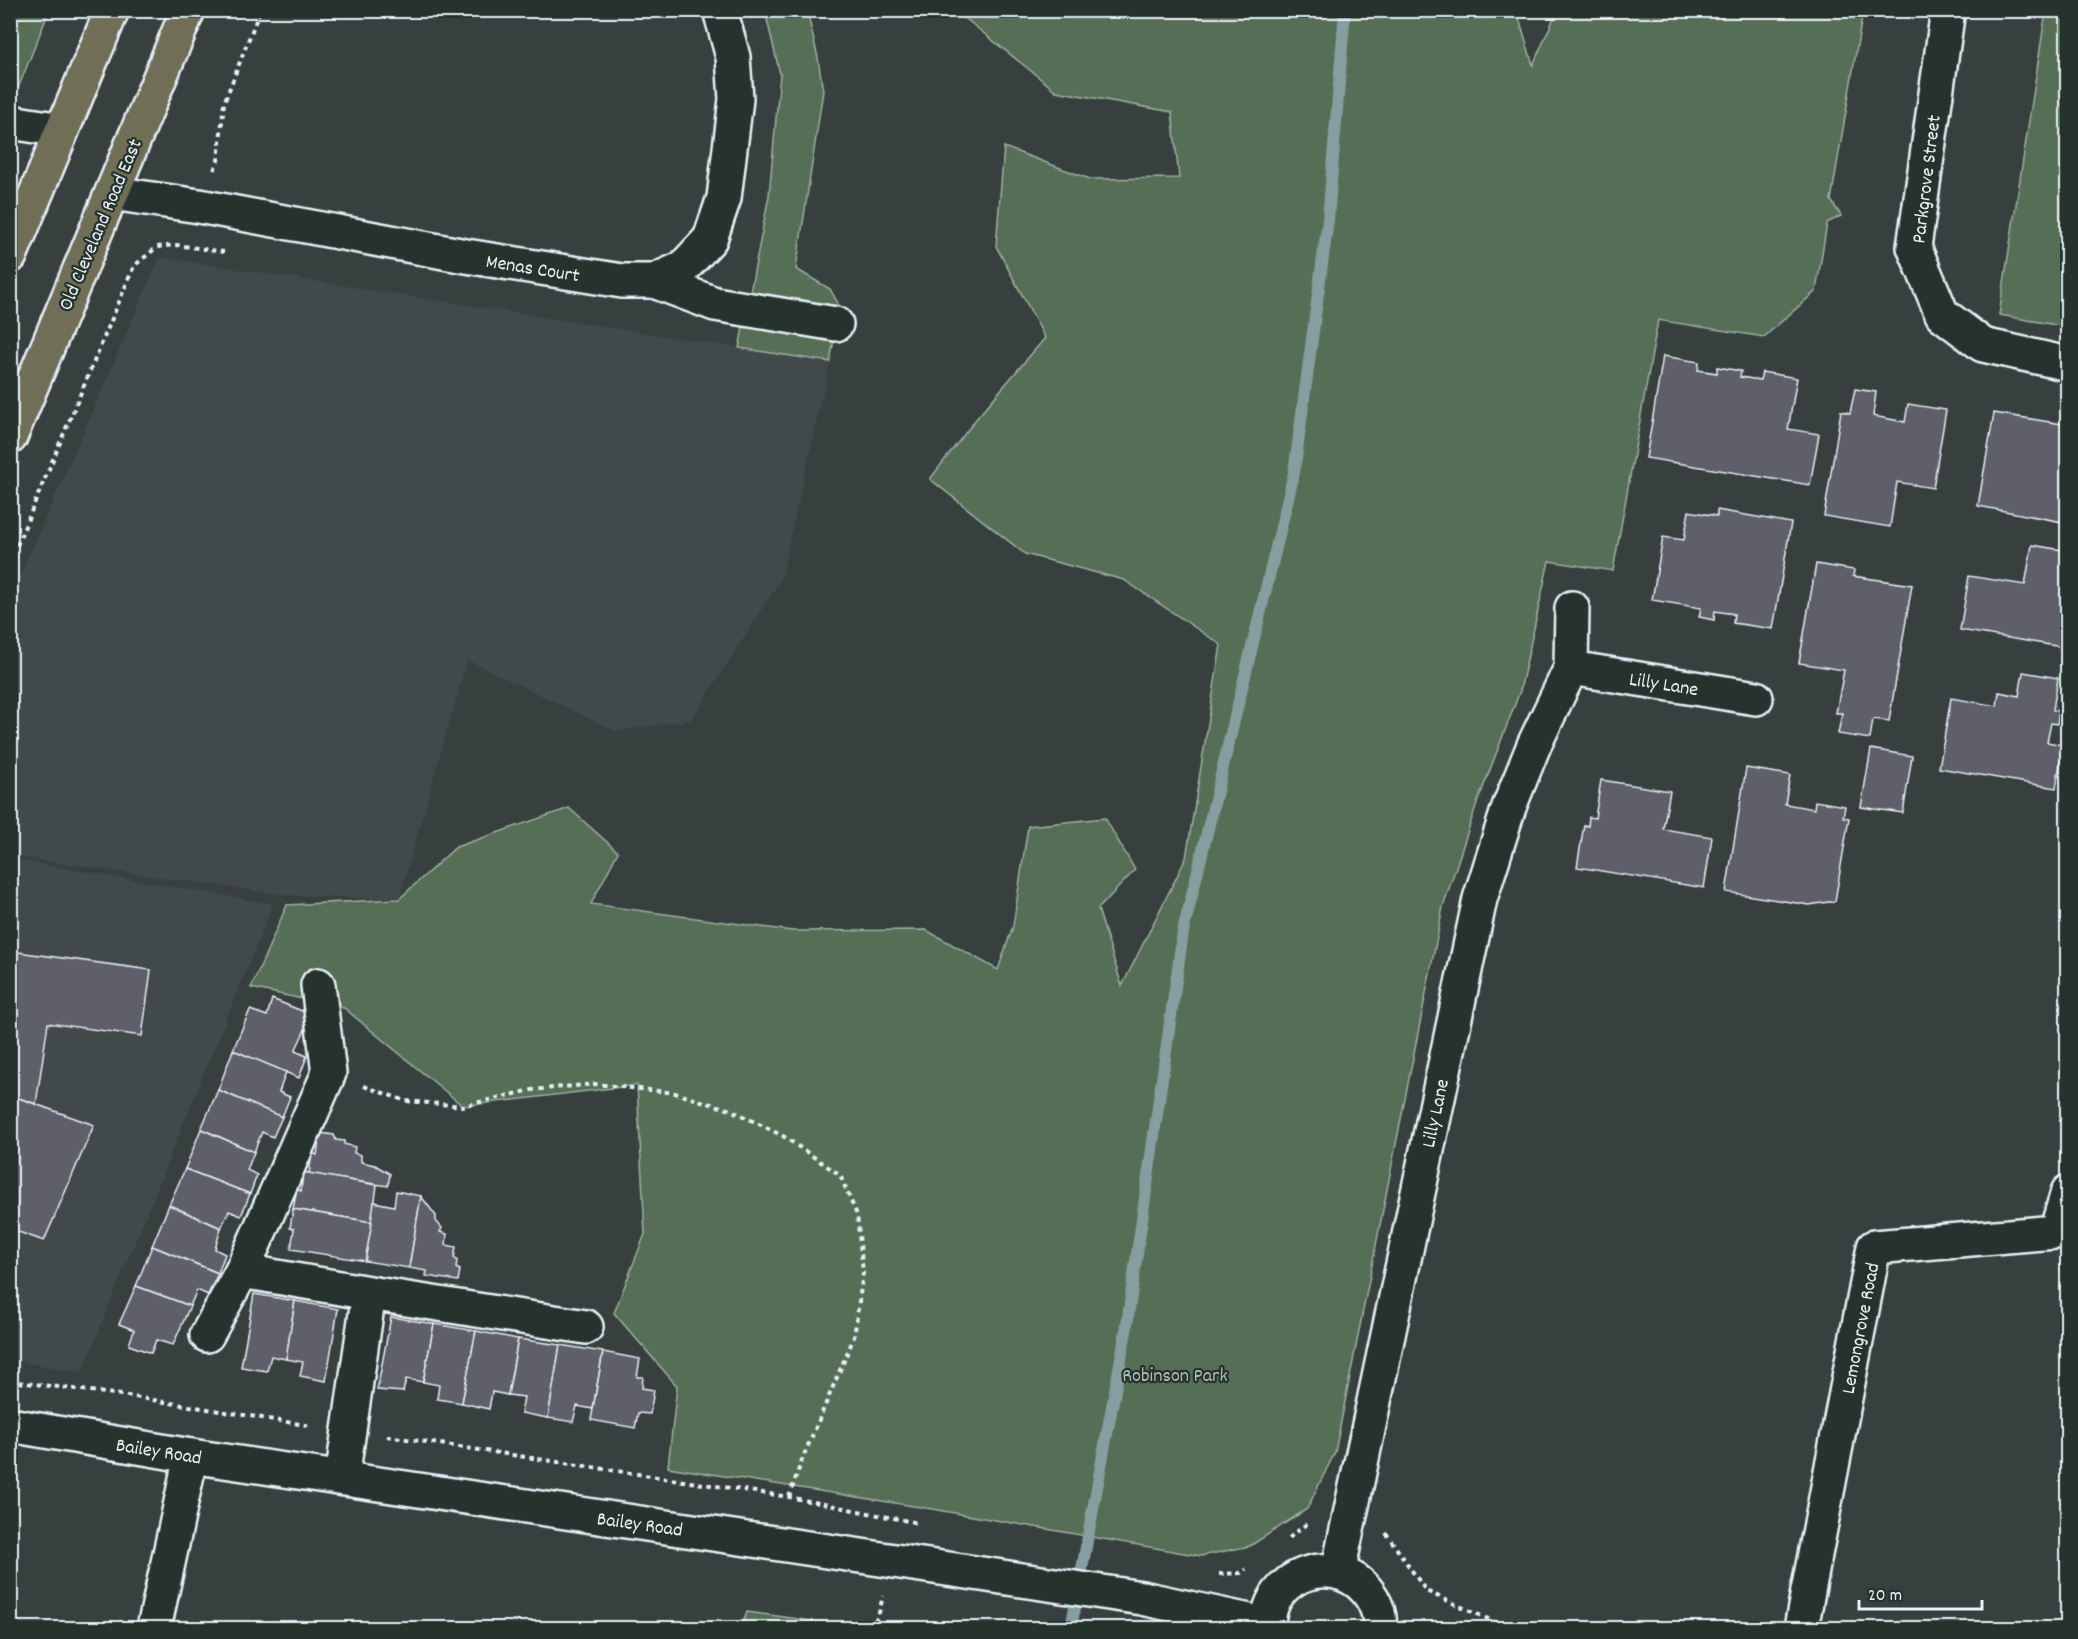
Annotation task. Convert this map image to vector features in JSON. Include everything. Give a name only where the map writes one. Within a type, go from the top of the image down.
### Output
[{"type":"main road","points":[[10,256],[112,10]]},
{"type":"main road","name":"Old Cleveland Road East","points":[[10,437],[188,10]]},
{"type":"street","name":"Menas Court","points":[[112,193],[199,206],[564,272],[622,281],[654,281],[683,268],[710,239],[723,198],[736,99],[733,57],[720,10]]},
{"type":"street","name":"Parkgrove Street","points":[[1948,10],[1914,247],[1942,314],[1983,345],[2067,364]]},
{"type":"street","points":[[10,122],[62,130]]},
{"type":"street","points":[[654,281],[715,304],[837,324]]},
{"type":"street","name":"Lilly Lane","points":[[1338,1572],[1480,899],[1509,807],[1534,745],[1572,668],[1572,608]]},
{"type":"street","name":"Lilly Lane","points":[[1572,668],[1755,698]]},
{"type":"street","points":[[207,1335],[242,1270],[329,1073],[318,985]]},
{"type":"street","name":"Lemongrove Road","points":[[1801,1629],[1874,1247],[2056,1232],[2067,1192]]},
{"type":"street","points":[[242,1270],[369,1293],[586,1327]]},
{"type":"street","points":[[342,1478],[369,1293]]},
{"type":"street","name":"Bailey Road","points":[[10,1425],[191,1456],[1142,1598],[1268,1627]]},
{"type":"street","points":[[154,1629],[191,1456]]},
{"type":"street","points":[[1268,1627],[1270,1608],[1278,1593],[1290,1582],[1305,1574],[1321,1570],[1338,1572],[1354,1578],[1367,1590],[1376,1605],[1380,1621],[1379,1629]]},
{"type":"path","points":[[213,172],[218,161],[224,103],[260,10]]},
{"type":"path","points":[[10,562],[134,266],[157,247],[177,245]]},
{"type":"path","points":[[329,1073],[406,1101],[463,1106],[532,1090],[595,1084],[675,1093],[731,1110],[783,1136],[840,1175],[857,1215],[863,1273],[854,1337],[789,1497]]},
{"type":"path","points":[[10,1382],[122,1395],[301,1425],[349,1430],[789,1497],[922,1524]]},
{"type":"shaded area","points":[[160,257],[830,362],[781,579],[691,720],[616,731],[467,660],[399,899],[286,895],[11,856],[11,597]]},
{"type":"shaded area","points":[[10,859],[273,904],[82,1372],[11,1360]]},
{"type":"green space","points":[[11,11],[49,11],[11,106]]},
{"type":"green space","points":[[765,11],[807,11],[818,58],[823,91],[796,269],[830,289],[840,307],[830,362],[739,348],[769,196],[780,74]]},
{"type":"green space","name":"Robinson Park","points":[[956,11],[1517,11],[1533,65],[1557,11],[1863,11],[1831,200],[1841,216],[1827,223],[1816,291],[1764,337],[1658,320],[1613,571],[1549,561],[1520,691],[1475,809],[1443,907],[1335,1452],[1307,1509],[1250,1546],[1201,1556],[932,1509],[668,1467],[677,1386],[614,1313],[645,1234],[637,1085],[463,1106],[344,1008],[251,988],[287,905],[399,899],[456,847],[569,808],[618,852],[591,904],[792,931],[926,930],[998,970],[1013,926],[1028,826],[1105,818],[1135,870],[1098,909],[1122,986],[1186,858],[1221,645],[1124,580],[1025,554],[930,479],[976,419],[1045,338],[996,246],[1004,147],[1090,179],[1179,178],[1172,112],[1056,91]]},
{"type":"green space","points":[[2046,11],[2067,11],[2067,327],[1999,315]]},
{"type":"green space","points":[[747,1612],[863,1628],[741,1628]]},
{"type":"building","points":[[1663,356],[1699,362],[1698,370],[1717,373],[1717,367],[1741,371],[1740,377],[1760,380],[1762,372],[1797,378],[1788,429],[1819,434],[1810,485],[1646,458]]},
{"type":"building","points":[[1855,389],[1876,392],[1873,416],[1905,422],[1908,404],[1946,410],[1933,488],[1897,482],[1890,527],[1824,516],[1841,411],[1850,413]]},
{"type":"building","points":[[1994,413],[2068,425],[2068,523],[1978,506]]},
{"type":"building","points":[[1717,510],[1791,523],[1773,629],[1733,623],[1734,614],[1715,611],[1714,620],[1699,617],[1701,608],[1652,600],[1663,537],[1684,540],[1689,511],[1717,516]]},
{"type":"building","points":[[2032,545],[2068,551],[2068,648],[1960,630],[1969,576],[2025,585]]},
{"type":"building","points":[[1816,564],[1854,570],[1853,576],[1912,585],[1889,721],[1873,719],[1870,739],[1838,734],[1842,713],[1836,713],[1844,670],[1799,663]]},
{"type":"building","points":[[2023,672],[2058,678],[2053,710],[2059,711],[2057,724],[2051,723],[2047,742],[2063,745],[2056,788],[1939,768],[1951,698],[1997,706],[1999,692],[2019,696]]},
{"type":"building","points":[[1871,749],[1912,756],[1903,813],[1861,807]]},
{"type":"building","points":[[1746,768],[1790,775],[1785,804],[1814,809],[1815,801],[1845,806],[1843,817],[1849,818],[1835,901],[1809,905],[1726,892]]},
{"type":"building","points":[[1601,780],[1670,791],[1663,829],[1712,837],[1704,888],[1577,867],[1584,825],[1588,826],[1589,817],[1595,818]]},
{"type":"building","points":[[10,951],[151,970],[142,1036],[48,1023],[36,1104],[10,1095]]},
{"type":"building","points":[[272,999],[312,1015],[295,1051],[307,1056],[299,1078],[233,1050],[250,1010],[267,1016]]},
{"type":"building","points":[[233,1050],[286,1072],[279,1092],[290,1097],[282,1117],[218,1090]]},
{"type":"building","points":[[218,1090],[282,1117],[273,1137],[262,1132],[254,1152],[201,1129]]},
{"type":"building","points":[[10,1095],[94,1125],[44,1241],[10,1229]]},
{"type":"building","points":[[201,1129],[254,1152],[247,1170],[257,1175],[250,1194],[185,1169]]},
{"type":"building","points":[[320,1133],[334,1135],[336,1140],[344,1141],[344,1144],[355,1147],[354,1153],[361,1155],[361,1162],[375,1165],[390,1174],[388,1186],[309,1174],[312,1153],[317,1155]]},
{"type":"building","points":[[185,1169],[250,1194],[241,1216],[229,1211],[221,1228],[169,1205]]},
{"type":"building","points":[[303,1172],[377,1185],[372,1222],[293,1209],[297,1189],[301,1191]]},
{"type":"building","points":[[396,1191],[421,1196],[409,1268],[365,1261],[374,1202],[394,1206]]},
{"type":"building","points":[[421,1196],[436,1216],[436,1221],[442,1228],[440,1232],[447,1234],[446,1245],[456,1247],[454,1258],[457,1260],[456,1268],[460,1270],[458,1281],[426,1276],[427,1271],[409,1268]]},
{"type":"building","points":[[169,1205],[221,1228],[215,1249],[225,1254],[218,1273],[152,1246]]},
{"type":"building","points":[[293,1209],[372,1222],[365,1261],[291,1249],[294,1229],[290,1228]]},
{"type":"building","points":[[152,1246],[218,1273],[208,1295],[197,1290],[190,1306],[136,1286]]},
{"type":"building","points":[[136,1286],[190,1306],[173,1345],[156,1340],[151,1353],[129,1345],[134,1330],[119,1324]]},
{"type":"building","points":[[254,1294],[295,1301],[286,1359],[271,1356],[267,1371],[241,1367]]},
{"type":"building","points":[[295,1301],[338,1309],[326,1381],[300,1376],[303,1362],[286,1359]]},
{"type":"building","points":[[391,1317],[434,1324],[423,1382],[406,1379],[403,1392],[377,1390]]},
{"type":"building","points":[[434,1324],[476,1331],[462,1403],[437,1399],[439,1385],[423,1382]]},
{"type":"building","points":[[476,1331],[518,1339],[508,1395],[492,1392],[489,1409],[462,1403]]},
{"type":"building","points":[[518,1339],[560,1345],[548,1418],[521,1413],[524,1397],[508,1395]]},
{"type":"building","points":[[560,1345],[603,1352],[593,1409],[577,1406],[573,1422],[548,1418]]},
{"type":"building","points":[[603,1352],[640,1359],[637,1377],[643,1377],[642,1388],[654,1390],[650,1414],[638,1413],[635,1428],[591,1420]]},
{"type":"waterway","points":[[1071,1628],[1126,1331],[1183,932],[1294,473],[1328,220],[1345,10]]}]
